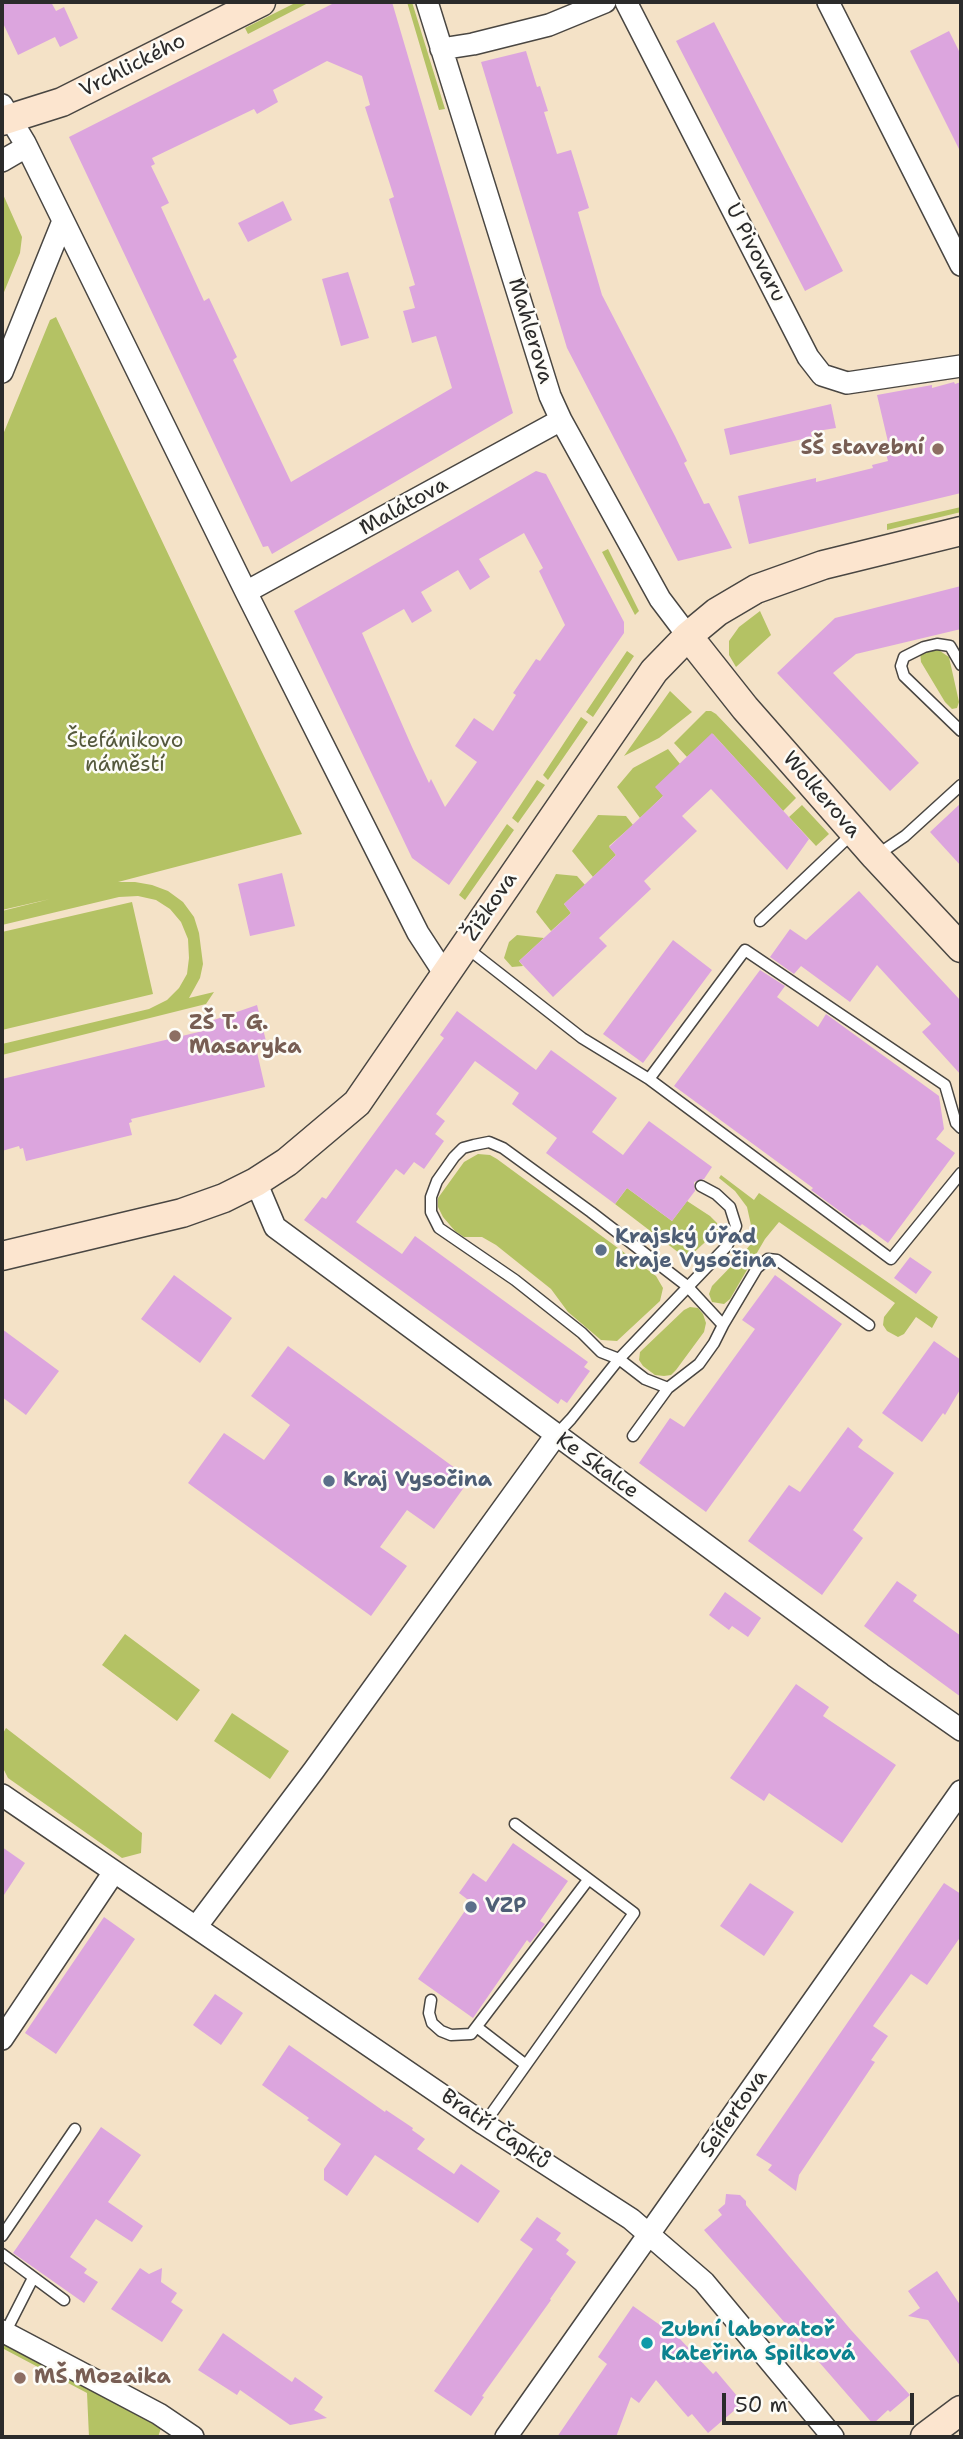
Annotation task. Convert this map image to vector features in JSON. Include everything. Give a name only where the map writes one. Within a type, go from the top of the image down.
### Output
[{"type":"main road","name":"Vrchlického","points":[[4,115],[62,102],[261,2]]},
{"type":"main road","name":"Žižkova","points":[[2,1256],[182,1213],[224,1198],[287,1162],[357,1102],[654,671],[688,636],[717,612],[756,589],[823,565],[961,531]]},
{"type":"main road","name":"Wolkerova","points":[[688,636],[744,708],[961,948]]},
{"type":"main road","points":[[925,2437],[961,2410]]},
{"type":"street","name":"Mahlerova","points":[[426,2],[550,396],[660,599],[688,636]]},
{"type":"street","points":[[441,49],[549,25],[605,2]]},
{"type":"street","name":"U Pivovaru","points":[[626,2],[808,357],[822,374],[847,383],[961,366]]},
{"type":"street","points":[[828,2],[961,265]]},
{"type":"street","points":[[4,115],[26,147],[418,933],[446,976]]},
{"type":"street","points":[[2,161],[26,147]]},
{"type":"street","points":[[2,372],[63,221]]},
{"type":"street","name":"Malátova","points":[[246,592],[561,420]]},
{"type":"street","name":"Ke Skalce","points":[[256,1182],[275,1227],[881,1674],[961,1730]]},
{"type":"street","points":[[197,1927],[556,1435]]},
{"type":"street","name":"Seifertova","points":[[506,2437],[961,1791]]},
{"type":"street","name":"Bratří Čapků","points":[[3,1799],[197,1927],[484,2124],[631,2219],[704,2282],[833,2437]]},
{"type":"street","points":[[2,2039],[114,1872]]},
{"type":"street","points":[[3,2332],[159,2414],[187,2436]]},
{"type":"lane","points":[[961,665],[950,646],[937,645],[925,647],[904,657],[901,666],[904,676],[961,732]]},
{"type":"lane","points":[[875,856],[905,836],[961,785]]},
{"type":"lane","points":[[760,921],[854,832]]},
{"type":"lane","points":[[465,946],[582,1038],[649,1079],[891,1259],[961,1173]]},
{"type":"lane","points":[[649,1079],[745,950],[945,1086],[956,1124],[961,1128]]},
{"type":"lane","points":[[668,1388],[645,1380],[619,1359],[601,1352],[582,1333],[515,1280],[439,1228],[431,1212],[431,1197],[437,1181],[454,1157],[463,1148],[474,1144],[489,1142],[503,1148],[687,1286],[723,1325]]},
{"type":"lane","points":[[556,1435],[619,1359],[727,1246],[736,1226],[730,1207],[701,1186]]},
{"type":"lane","points":[[633,1436],[668,1388],[699,1364],[715,1343],[757,1268],[768,1259],[777,1260],[869,1325]]},
{"type":"lane","points":[[484,2124],[634,1913],[515,1824]]},
{"type":"lane","points":[[431,2000],[429,2013],[432,2023],[440,2031],[460,2036],[471,2034],[588,1880]]},
{"type":"lane","points":[[478,2028],[526,2065]]},
{"type":"lane","points":[[2,2236],[75,2129]]},
{"type":"lane","points":[[2,2254],[64,2300]]},
{"type":"lane","points":[[3,2332],[33,2278]]},
{"type":"green space","points":[[297,2],[310,2],[248,34],[245,28]]},
{"type":"green space","points":[[407,2],[412,2],[445,109],[439,110]]},
{"type":"green space","points":[[2,192],[22,237],[20,253],[2,297]]},
{"type":"green space","name":"Štefánikovo náměstí","points":[[56,317],[302,834],[118,882],[152,885],[168,891],[183,902],[194,917],[203,964],[200,978],[189,998],[214,992],[206,1004],[2,1055],[2,1044],[149,1009],[167,1000],[179,988],[187,974],[189,958],[188,939],[181,922],[170,909],[156,900],[138,896],[119,897],[2,925],[2,911],[50,899],[2,910],[2,437],[50,320]]},
{"type":"green space","points":[[961,507],[961,512],[887,530],[887,524]]},
{"type":"green space","points":[[608,549],[639,611],[635,615],[602,552]]},
{"type":"green space","points":[[760,611],[771,635],[736,667],[729,655],[729,641],[739,627]]},
{"type":"green space","points":[[937,649],[949,657],[959,702],[957,708],[952,709],[945,702],[921,662],[920,652]]},
{"type":"green space","points":[[627,651],[634,656],[593,717],[586,712]]},
{"type":"green space","points":[[670,691],[692,712],[659,738],[624,756]]},
{"type":"green space","points":[[706,711],[716,714],[796,798],[783,811],[713,734],[687,757],[674,743]]},
{"type":"green space","points":[[581,717],[588,722],[548,780],[543,775]]},
{"type":"green space","points":[[668,749],[680,764],[663,796],[640,818],[617,787],[633,768]]},
{"type":"green space","points":[[537,780],[545,785],[518,823],[512,818]]},
{"type":"green space","points":[[802,805],[829,834],[816,846],[789,817]]},
{"type":"green space","points":[[598,815],[626,816],[633,825],[609,846],[616,855],[593,877],[572,851]]},
{"type":"green space","points":[[507,824],[514,830],[465,900],[459,895]]},
{"type":"green space","points":[[556,874],[577,876],[585,885],[564,904],[571,913],[551,931],[536,912]]},
{"type":"green space","points":[[132,902],[153,994],[2,1030],[2,932]]},
{"type":"green space","points":[[517,935],[544,938],[519,961],[523,966],[512,967],[504,958],[509,942]]},
{"type":"green space","points":[[478,1154],[497,1159],[656,1276],[663,1288],[660,1301],[617,1341],[601,1340],[568,1312],[551,1289],[496,1245],[482,1237],[464,1237],[455,1231],[443,1217],[438,1207],[438,1198],[464,1162]]},
{"type":"green space","points":[[721,1175],[754,1200],[759,1193],[938,1317],[932,1328],[916,1317],[904,1334],[898,1337],[887,1331],[883,1325],[884,1317],[895,1303],[779,1222],[765,1239],[730,1299],[724,1304],[712,1302],[709,1294],[712,1286],[750,1245],[753,1234],[747,1207],[735,1191],[719,1178]]},
{"type":"green space","points":[[627,1188],[672,1221],[687,1201],[710,1216],[717,1223],[718,1230],[687,1259],[615,1204]]},
{"type":"green space","points":[[690,1307],[698,1308],[703,1314],[706,1323],[704,1332],[671,1375],[655,1375],[639,1360],[640,1352]]},
{"type":"green space","points":[[125,1634],[200,1690],[177,1721],[102,1665]]},
{"type":"green space","points":[[232,1713],[289,1751],[270,1779],[214,1741]]},
{"type":"green space","points":[[6,1728],[142,1833],[141,1853],[122,1858],[8,1778],[2,1766],[2,1735]]},
{"type":"green space","points":[[2,2343],[157,2423],[161,2428],[158,2437],[89,2437],[87,2393],[2,2348]]},
{"type":"building","points":[[2,2],[51,2],[56,11],[64,7],[78,38],[60,47],[55,37],[18,55],[2,21]]},
{"type":"building","points":[[336,2],[392,2],[513,413],[272,554],[268,546],[263,547],[69,137]],"holes":[[[327,61],[362,76],[370,105],[365,107],[394,197],[389,199],[415,285],[409,287],[415,308],[403,311],[412,343],[436,336],[452,388],[291,482],[233,360],[237,357],[209,298],[204,301],[161,207],[169,203],[151,166],[155,164],[152,158],[254,109],[257,114],[278,102],[273,90]]]},
{"type":"building","points":[[714,22],[843,271],[805,291],[676,41]]},
{"type":"building","points":[[949,31],[961,55],[961,153],[910,51]]},
{"type":"building","points":[[526,51],[548,111],[544,112],[557,154],[571,150],[589,208],[578,212],[602,295],[675,436],[687,461],[684,463],[704,504],[709,503],[732,548],[678,561],[567,348],[481,62]]},
{"type":"building","points":[[283,201],[292,220],[248,242],[238,223]]},
{"type":"building","points":[[348,272],[369,338],[341,346],[322,279]]},
{"type":"building","points":[[961,382],[961,493],[749,544],[738,496],[816,478],[816,482],[873,468],[872,465],[888,461],[884,447],[889,446],[877,395],[932,385],[932,388]]},
{"type":"building","points":[[831,404],[836,428],[811,432],[812,437],[730,455],[724,429]]},
{"type":"building","points":[[536,471],[546,474],[624,622],[624,633],[449,885],[412,858],[294,611]],"holes":[[[524,533],[543,568],[539,571],[565,625],[540,661],[536,659],[513,693],[516,695],[493,731],[474,718],[455,746],[477,762],[445,807],[431,779],[429,783],[362,633],[404,609],[412,623],[432,611],[421,592],[458,570],[470,590],[490,577],[479,559]]]},
{"type":"building","points":[[961,586],[961,629],[856,654],[833,673],[919,763],[890,791],[777,673],[835,618]]},
{"type":"building","points":[[712,733],[809,839],[787,870],[711,789],[682,816],[697,831],[644,881],[651,889],[599,938],[607,946],[553,997],[519,961],[571,913],[564,904],[616,855],[609,847],[663,796],[655,787]]},
{"type":"building","points":[[961,803],[961,866],[930,832]]},
{"type":"building","points":[[282,873],[295,926],[250,936],[238,884]]},
{"type":"building","points":[[859,891],[961,1001],[961,1075],[922,1032],[931,1024],[877,965],[850,1002],[801,966],[794,974],[770,957],[790,929],[806,940]]},
{"type":"building","points":[[673,940],[712,970],[643,1063],[603,1034]]},
{"type":"building","points":[[760,970],[785,986],[777,997],[818,1027],[826,1014],[939,1096],[944,1129],[936,1139],[955,1153],[888,1243],[862,1224],[860,1226],[674,1086]]},
{"type":"building","points":[[257,1005],[267,1045],[256,1048],[265,1087],[131,1119],[132,1122],[129,1123],[132,1135],[26,1161],[23,1148],[20,1149],[19,1146],[2,1151],[2,1079],[207,1030],[205,1023]]},
{"type":"building","points":[[457,1011],[536,1070],[551,1050],[617,1098],[592,1132],[623,1155],[649,1121],[712,1167],[704,1179],[694,1182],[695,1191],[672,1221],[627,1188],[615,1204],[546,1153],[557,1138],[512,1104],[519,1093],[475,1061],[436,1114],[445,1121],[435,1134],[444,1141],[424,1169],[414,1162],[404,1175],[396,1169],[356,1222],[402,1254],[415,1236],[588,1362],[584,1367],[590,1371],[567,1403],[561,1399],[558,1404],[304,1220],[322,1197],[326,1199],[444,1038],[440,1035]]},
{"type":"building","points":[[910,1257],[932,1272],[916,1294],[894,1278]]},
{"type":"building","points":[[174,1275],[232,1318],[200,1363],[141,1319]]},
{"type":"building","points":[[775,1275],[842,1324],[706,1512],[639,1463],[670,1418],[684,1427],[755,1329],[742,1320]]},
{"type":"building","points":[[2,1329],[59,1371],[26,1415],[2,1397]]},
{"type":"building","points":[[934,1341],[961,1360],[961,1388],[945,1415],[943,1413],[922,1442],[882,1413]]},
{"type":"building","name":"Kraj Vysočina","points":[[288,1346],[470,1479],[434,1529],[407,1510],[380,1547],[407,1566],[371,1616],[188,1483],[224,1433],[264,1460],[290,1425],[251,1396]]},
{"type":"building","points":[[848,1427],[863,1440],[858,1447],[894,1473],[853,1530],[863,1538],[822,1595],[748,1541],[789,1485],[800,1492]]},
{"type":"building","points":[[897,1581],[917,1595],[913,1601],[961,1636],[961,1697],[864,1626]]},
{"type":"building","points":[[725,1592],[761,1618],[748,1637],[732,1626],[729,1630],[709,1615]]},
{"type":"building","points":[[796,1684],[829,1707],[823,1716],[896,1765],[842,1843],[769,1793],[764,1801],[730,1778]]},
{"type":"building","points":[[513,1843],[568,1881],[540,1921],[545,1924],[530,1943],[527,1940],[473,2018],[418,1979],[471,1902],[459,1893],[473,1873],[486,1882]]},
{"type":"building","points":[[2,1847],[25,1863],[2,1898]]},
{"type":"building","points":[[750,1883],[794,1912],[764,1956],[720,1926]]},
{"type":"building","points":[[944,1883],[961,1894],[961,1936],[927,1985],[911,1974],[873,2026],[888,2036],[871,2060],[875,2062],[799,2175],[796,2191],[768,2170],[772,2165],[756,2155]]},
{"type":"building","points":[[104,1917],[135,1939],[56,2054],[25,2033]]},
{"type":"building","points":[[215,1994],[243,2013],[221,2045],[193,2025]]},
{"type":"building","points":[[289,2045],[385,2112],[386,2110],[413,2128],[412,2130],[425,2139],[417,2149],[454,2174],[461,2164],[500,2191],[478,2223],[375,2155],[347,2196],[324,2180],[324,2169],[341,2144],[262,2085]]},
{"type":"building","points":[[101,2127],[141,2155],[108,2202],[143,2226],[132,2242],[96,2219],[70,2257],[87,2269],[84,2273],[98,2282],[84,2303],[13,2253]]},
{"type":"building","points":[[726,2194],[740,2195],[746,2201],[746,2205],[851,2330],[910,2395],[873,2424],[704,2230],[722,2215],[718,2210],[725,2204]]},
{"type":"building","points":[[537,2217],[561,2233],[556,2240],[569,2250],[566,2254],[576,2262],[482,2396],[484,2397],[471,2416],[434,2391],[533,2249],[520,2240]]},
{"type":"building","points":[[140,2268],[149,2274],[162,2268],[161,2282],[177,2293],[171,2302],[183,2310],[162,2342],[111,2309]]},
{"type":"building","points":[[937,2271],[961,2306],[961,2367],[928,2320],[908,2316],[920,2308],[908,2291]]},
{"type":"building","points":[[633,2306],[680,2339],[713,2374],[716,2371],[743,2403],[708,2433],[692,2414],[688,2417],[656,2380],[639,2403],[631,2397],[616,2437],[557,2437],[607,2364],[598,2357]]},
{"type":"building","points":[[223,2333],[292,2382],[295,2377],[323,2397],[314,2410],[327,2418],[290,2425],[240,2390],[237,2395],[198,2370]]},
{"type":"place","name":"SŠ stavební","points":[[938,449]]},
{"type":"place","name":"ZŠ T. G. Masaryka","points":[[175,1036]]},
{"type":"place","name":"Krajský úřad kraje Vysočina","points":[[601,1250]]},
{"type":"place","name":"Kraj Vysočina","points":[[329,1481]]},
{"type":"place","name":"VZP","points":[[471,1907]]},
{"type":"place","name":"Zubní laboratoř Kateřina Spilková","points":[[647,2343]]},
{"type":"place","name":"MŠ Mozaika","points":[[20,2378]]}]
